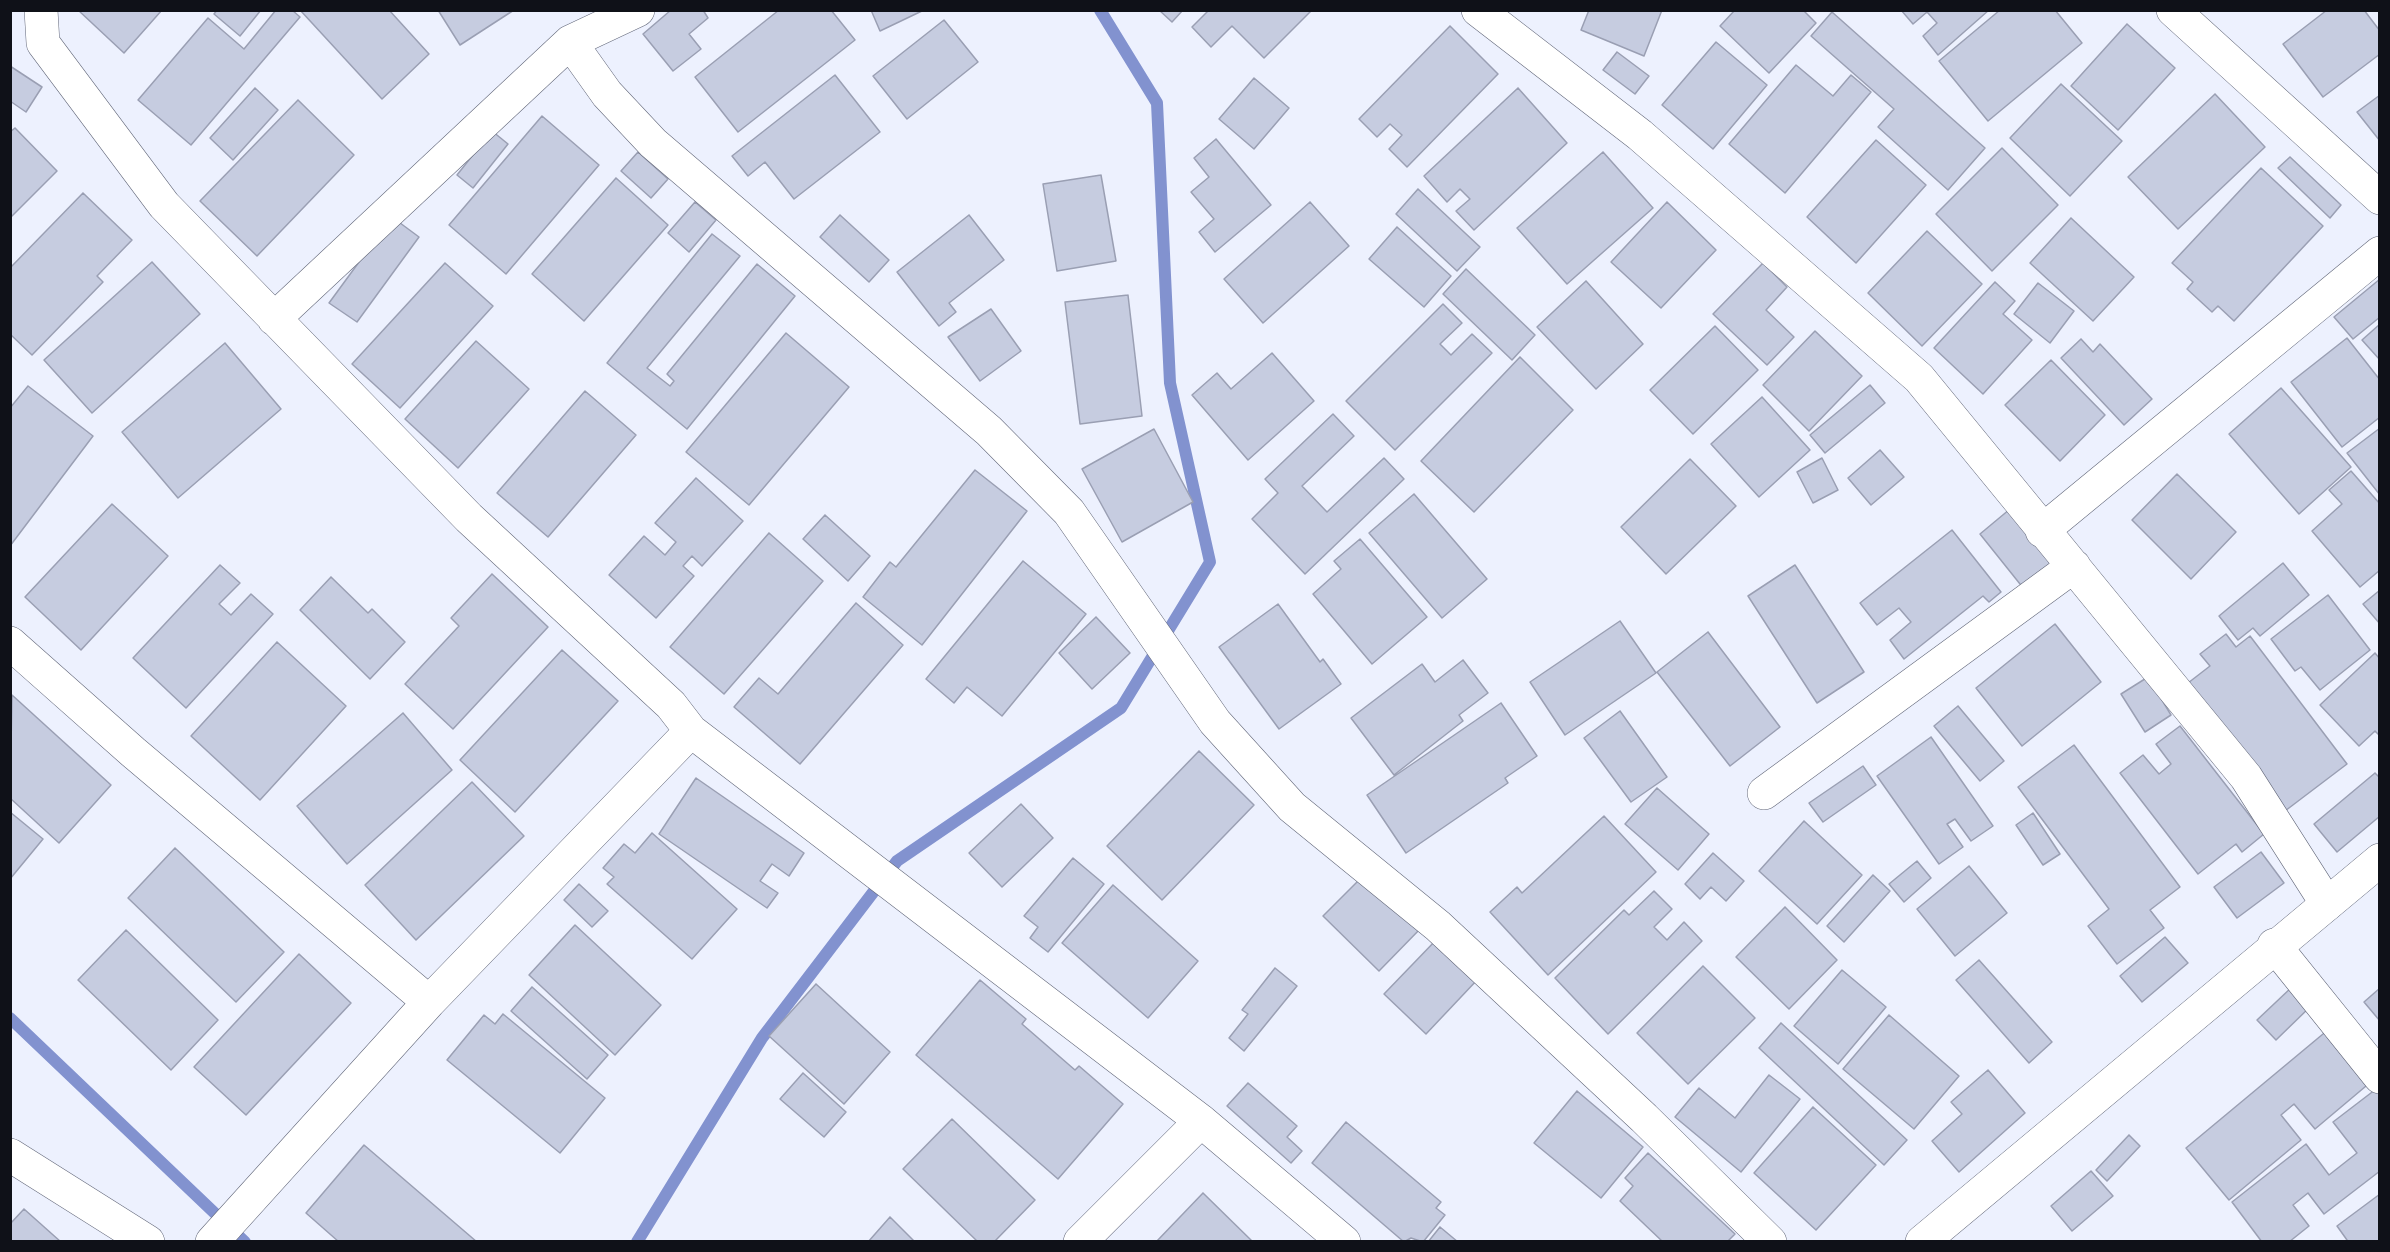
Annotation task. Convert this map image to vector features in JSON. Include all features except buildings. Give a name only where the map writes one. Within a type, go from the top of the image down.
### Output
[{"type":"street","points":[[41,10],[43,43],[164,205],[469,518],[672,705],[691,731],[1202,1121],[1344,1242]]},
{"type":"street","points":[[274,319],[570,42],[638,10]]},
{"type":"street","points":[[1478,10],[1640,135],[1919,378],[2042,531],[2074,566],[2246,777],[2327,904]]},
{"type":"street","points":[[2173,10],[2379,198]]},
{"type":"street","points":[[570,42],[607,94],[653,143],[989,431],[1069,512],[1215,722],[1292,807],[1438,926],[1644,1118],[1770,1242]]},
{"type":"street","points":[[2042,531],[2379,253]]},
{"type":"street","points":[[1764,793],[2074,566]]},
{"type":"street","points":[[10,643],[133,752],[429,1002]]},
{"type":"street","points":[[212,1242],[429,1002],[691,731]]},
{"type":"street","points":[[1922,1242],[2274,945],[2379,860]]},
{"type":"street","points":[[2274,945],[2379,1077]]},
{"type":"street","points":[[1080,1242],[1202,1121]]},
{"type":"street","points":[[10,1155],[148,1242]]},
{"type":"waterway","points":[[637,1242],[762,1038],[897,861],[1121,708],[1210,562],[1170,383],[1157,103],[1100,10]]},
{"type":"waterway","points":[[10,1018],[245,1242]]}]
